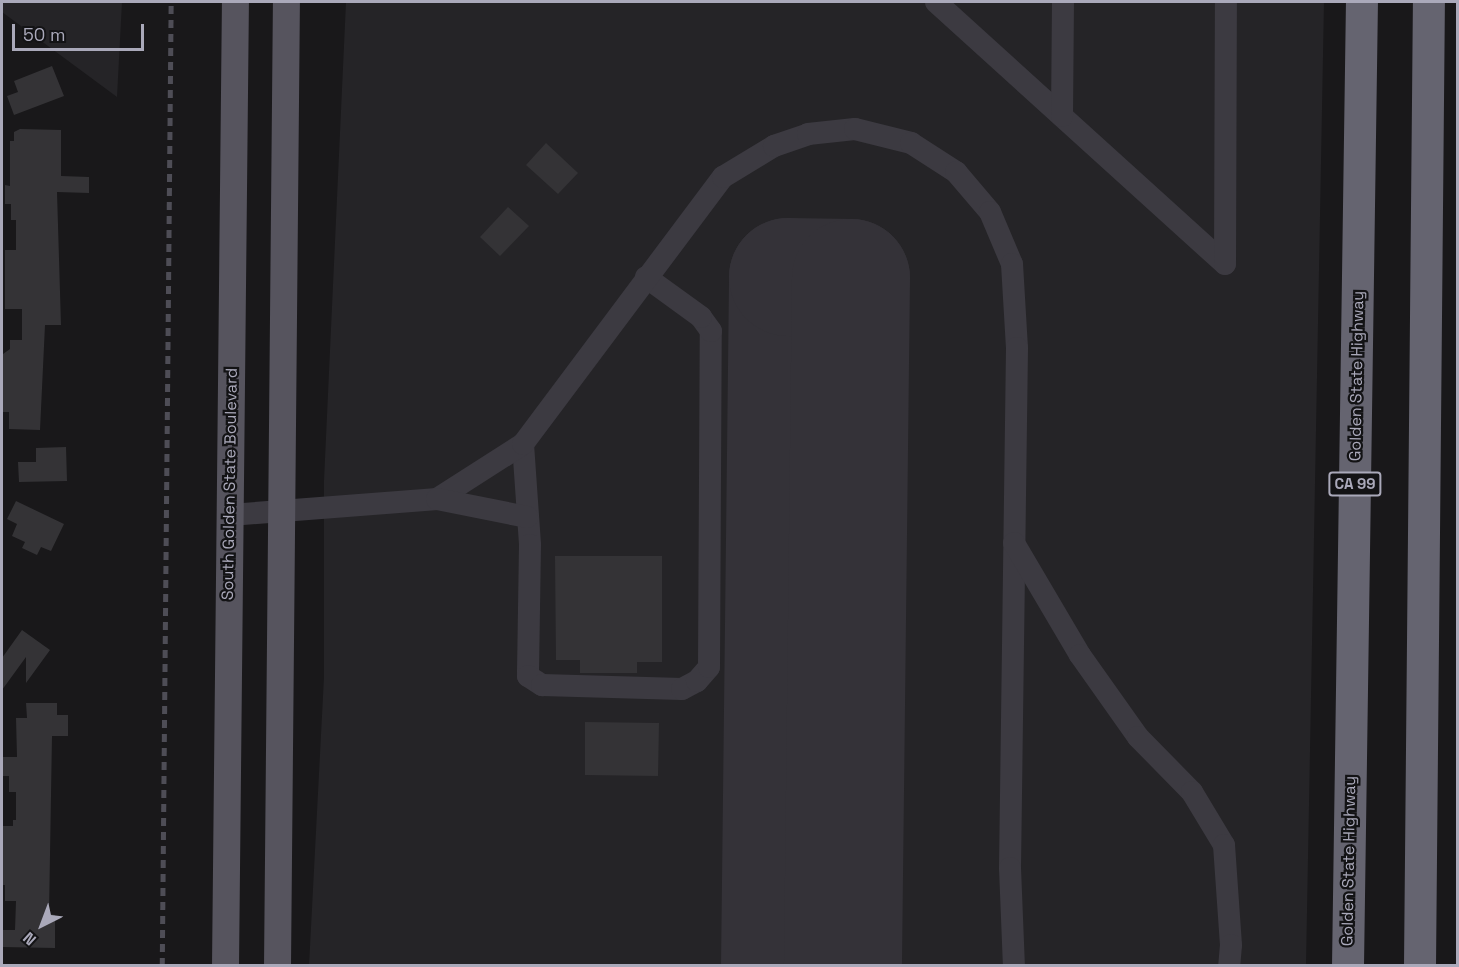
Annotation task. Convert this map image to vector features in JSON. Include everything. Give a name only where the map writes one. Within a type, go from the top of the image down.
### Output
[{"type":"highway","name":"Golden State Highway","points":[[1348,966],[1362,2]]},
{"type":"highway","points":[[1420,966],[1429,2]]},
{"type":"main road","name":"South Golden State Boulevard","points":[[225,966],[235,2]]},
{"type":"main road","points":[[277,966],[286,2]]},
{"type":"lane","points":[[936,2],[1225,264],[1226,2]]},
{"type":"lane","points":[[1062,116],[1063,2]]},
{"type":"lane","points":[[437,499],[523,444],[723,177],[774,146],[808,134],[855,129],[911,143],[956,172],[990,212],[1012,264],[1017,348],[1010,868],[1014,966]]},
{"type":"lane","points":[[523,444],[527,517],[528,676],[542,685],[670,689],[682,689],[697,681],[709,667],[711,331],[701,317],[646,277]]},
{"type":"lane","points":[[230,514],[281,514],[437,499],[527,517]]},
{"type":"lane","points":[[1014,542],[1086,664],[1138,737],[1192,792],[1224,845],[1231,945],[1229,966]]},
{"type":"shaded area","points":[[2,2],[122,2],[117,97],[2,12]]},
{"type":"shaded area","points":[[346,2],[1324,2],[1306,965],[309,966],[324,677],[324,481]]},
{"type":"building","points":[[52,66],[64,96],[14,115],[7,96],[18,92],[14,81]]},
{"type":"building","points":[[20,129],[61,130],[61,176],[89,177],[89,193],[57,192],[61,325],[45,325],[40,430],[9,429],[9,412],[3,412],[3,354],[10,349],[10,340],[22,340],[22,309],[5,309],[5,250],[16,250],[16,220],[11,220],[11,204],[5,204],[5,185],[10,186],[10,141],[14,141],[14,132]]},
{"type":"building","points":[[546,143],[578,173],[558,194],[526,165]]},
{"type":"building","points":[[508,207],[529,226],[500,256],[480,237]]},
{"type":"building","points":[[66,447],[67,481],[19,482],[18,462],[36,462],[36,448]]},
{"type":"building","points":[[16,501],[64,524],[51,551],[41,547],[37,555],[22,548],[25,542],[12,536],[17,524],[7,519]]},
{"type":"building","points":[[555,556],[662,556],[662,662],[637,662],[637,673],[580,673],[580,660],[556,660]]},
{"type":"building","points":[[22,630],[50,650],[26,683],[26,657],[2,690],[2,658]]},
{"type":"building","points":[[26,703],[57,703],[57,715],[68,715],[68,736],[52,736],[49,914],[55,915],[55,948],[2,947],[2,930],[15,930],[16,901],[5,901],[5,885],[2,885],[2,826],[13,826],[13,820],[16,820],[16,792],[9,792],[9,776],[3,776],[3,757],[17,757],[16,718],[27,718]]},
{"type":"building","points":[[585,722],[659,723],[658,776],[585,775]]},
{"type":"runway","points":[[780,966],[788,277],[851,278],[843,966]]},
{"type":"railway","points":[[162,966],[171,2]]}]
